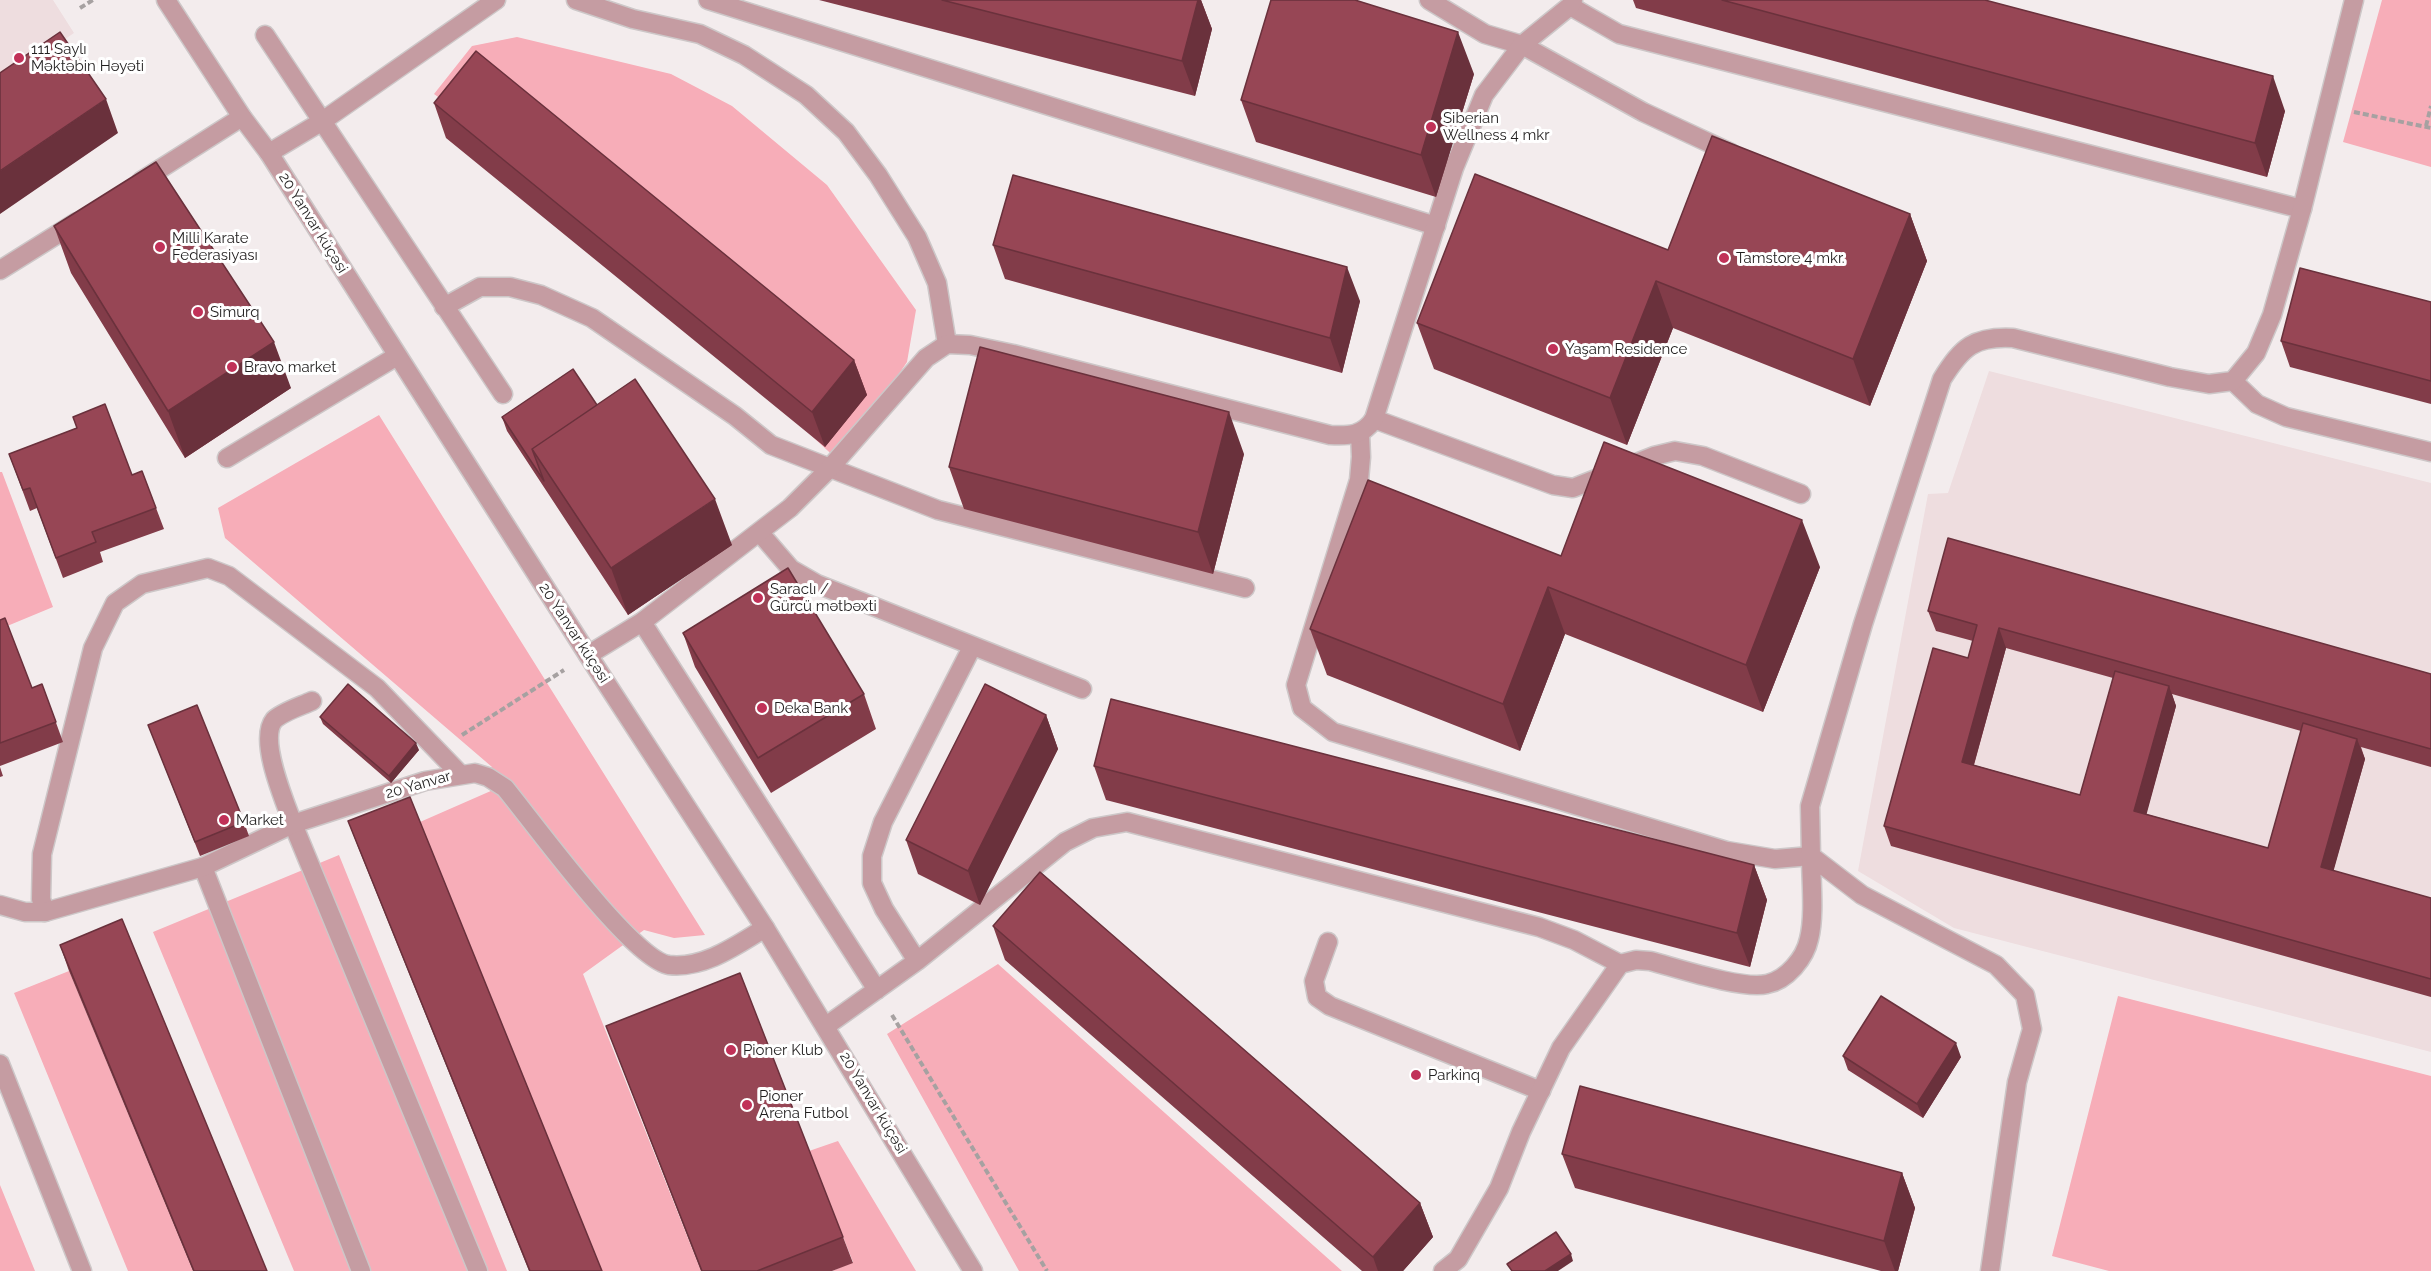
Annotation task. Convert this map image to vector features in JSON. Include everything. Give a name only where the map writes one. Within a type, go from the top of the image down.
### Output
[{"type":"street","name":"20 Yanvar küçəsi","points":[[166,0],[242,117],[269,153],[588,655],[765,928],[973,1271]]},
{"type":"street","points":[[269,153],[321,122],[496,0]]},
{"type":"street","points":[[576,0],[633,19],[700,34],[744,55],[806,95],[846,132],[878,175],[917,237],[937,283],[946,344]]},
{"type":"street","points":[[708,0],[1436,226]]},
{"type":"street","points":[[1429,0],[1485,34],[1522,45],[1643,112],[1719,148],[1751,160]]},
{"type":"street","points":[[1443,1271],[1458,1259],[1481,1223],[1499,1188],[1561,1048],[1620,964],[1636,960],[1650,961],[1749,985],[1766,985],[1778,981],[1789,973],[1800,958],[1810,938],[1810,806],[1863,624],[1942,379],[1956,358],[1970,346],[1990,337],[2013,338],[2209,384],[2233,381],[2256,353],[2272,315],[2302,209],[2354,0]]},
{"type":"street","points":[[588,655],[642,622],[790,508],[829,469],[926,358],[946,344],[970,345],[1013,354],[1330,435],[1345,436],[1368,429],[1374,419],[1454,168],[1484,95],[1522,45],[1571,3],[1619,34],[2302,209]]},
{"type":"street","points":[[265,35],[503,394]]},
{"type":"street","points":[[121,194],[242,117]]},
{"type":"street","points":[[0,270],[91,213]]},
{"type":"street","points":[[444,307],[480,287],[510,287],[541,295],[592,318],[735,416],[771,444],[829,469],[938,510],[1245,588]]},
{"type":"street","points":[[227,459],[397,356]]},
{"type":"street","points":[[2233,381],[2257,404],[2286,417],[2431,452]]},
{"type":"street","points":[[1374,419],[1553,485],[1573,488],[1654,456],[1675,451],[1703,456],[1802,494]]},
{"type":"street","points":[[1360,433],[1359,480],[1296,685],[1302,708],[1332,732],[1727,851],[1774,859],[1811,856],[1862,895],[1996,965],[2025,995],[2032,1029],[2017,1082],[1990,1271]]},
{"type":"street","points":[[760,533],[791,569],[817,584],[1082,689]]},
{"type":"street","points":[[45,912],[41,900],[42,854],[93,648],[115,603],[142,584],[208,568],[229,576],[377,688],[459,773]]},
{"type":"street","points":[[642,622],[877,990]]},
{"type":"street","points":[[917,961],[884,909],[872,883],[872,856],[883,822],[972,647]]},
{"type":"street","points":[[312,701],[275,719],[270,729],[270,755],[293,824],[478,1271]]},
{"type":"street","name":"20 Yanvar","points":[[0,905],[25,912],[45,912],[203,867],[293,824],[425,781],[459,773],[475,773],[488,777],[505,788],[621,929],[656,961],[669,965],[717,957],[765,928]]},
{"type":"street","points":[[826,1026],[917,961],[1065,842],[1093,828],[1127,822],[1539,927],[1574,940],[1620,964]]},
{"type":"street","points":[[203,867],[361,1271]]},
{"type":"street","points":[[1328,942],[1314,981],[1317,997],[1330,1006],[1541,1090]]},
{"type":"street","points":[[0,1064],[82,1271]]},
{"type":"path","points":[[80,8],[93,0]]},
{"type":"path","points":[[2426,126],[2431,106]]},
{"type":"path","points":[[2327,107],[2431,128]]},
{"type":"path","points":[[438,751],[588,655]]},
{"type":"path","points":[[877,990],[1047,1271]]},
{"type":"shaded area","name":"111 Saylı Məktəbin Həyəti","points":[[0,0],[53,0],[74,33],[0,83]]},
{"type":"shaded area","points":[[2382,0],[2431,0],[2431,167],[2343,142]]},
{"type":"shaded area","points":[[517,37],[671,74],[732,106],[827,185],[916,310],[907,362],[840,462],[464,116],[434,94],[472,46]]},
{"type":"shaded area","points":[[1989,371],[2431,483],[2431,1052],[1954,928],[1858,871],[1928,494],[1948,493]]},
{"type":"shaded area","points":[[379,415],[705,935],[674,938],[644,930],[583,974],[701,1271],[601,1271],[420,822],[493,790],[492,767],[225,538],[218,508]]},
{"type":"shaded area","points":[[0,472],[2,472],[53,607],[0,629]]},
{"type":"shaded area","points":[[339,855],[507,1271],[294,1271],[153,932]]},
{"type":"shaded area","points":[[998,964],[1342,1271],[1019,1271],[887,1034]]},
{"type":"shaded area","points":[[69,971],[193,1271],[128,1271],[14,993]]},
{"type":"shaded area","points":[[2118,996],[2431,1076],[2431,1271],[2109,1271],[2052,1256]]},
{"type":"shaded area","points":[[838,1141],[916,1271],[832,1271],[853,1262],[809,1151]]},
{"type":"shaded area","points":[[0,1185],[35,1271],[0,1271]]},
{"type":"building","points":[[942,0],[1198,0],[1182,61]]},
{"type":"building","points":[[1271,0],[1355,0],[1458,32],[1421,155],[1241,100]]},
{"type":"building","points":[[1722,0],[1985,0],[2273,76],[2255,143]]},
{"type":"building","points":[[60,32],[106,99],[0,171],[0,73]]},
{"type":"building","points":[[476,51],[854,360],[812,412],[434,103]]},
{"type":"building","points":[[1712,136],[1910,214],[1853,359],[1656,281],[1610,398],[1417,323],[1475,174],[1668,250]]},
{"type":"building","points":[[156,162],[274,342],[168,411],[54,226]]},
{"type":"building","points":[[1013,175],[1347,267],[1330,338],[993,245]]},
{"type":"building","points":[[2300,268],[2431,302],[2431,381],[2281,341]]},
{"type":"building","points":[[980,347],[1229,412],[1198,532],[949,467]]},
{"type":"building","points":[[573,369],[597,405],[532,449],[544,481],[502,417]]},
{"type":"building","points":[[635,379],[715,499],[611,568],[532,449]]},
{"type":"building","points":[[105,404],[132,475],[142,471],[156,508],[92,532],[96,542],[56,558],[30,488],[23,490],[9,454],[77,428],[73,417]]},
{"type":"building","points":[[1604,442],[1802,520],[1746,665],[1548,587],[1503,704],[1310,629],[1368,480],[1561,556]]},
{"type":"building","points":[[1948,538],[2431,674],[2431,749],[1999,628],[1962,762],[2080,795],[2115,671],[2169,686],[2134,811],[2268,848],[2303,723],[2357,739],[2321,867],[2431,898],[2431,979],[1884,826],[1933,648],[1968,658],[1977,625],[1928,611]]},
{"type":"building","points":[[788,568],[864,694],[758,758],[683,633]]},
{"type":"building","points":[[5,618],[32,688],[42,684],[56,722],[0,743],[0,620]]},
{"type":"building","points":[[348,684],[416,743],[389,776],[320,717]]},
{"type":"building","points":[[985,684],[1046,715],[968,871],[906,840]]},
{"type":"building","points":[[1111,699],[1754,865],[1737,933],[1094,766]]},
{"type":"building","points":[[197,705],[244,822],[195,842],[148,725]]},
{"type":"building","points":[[410,797],[602,1271],[530,1271],[348,821]]},
{"type":"building","points":[[1040,872],[1420,1203],[1373,1257],[993,926]]},
{"type":"building","points":[[122,919],[267,1271],[194,1271],[60,945]]},
{"type":"building","points":[[740,973],[843,1237],[757,1271],[702,1271],[606,1026]]},
{"type":"building","points":[[1881,996],[1956,1043],[1917,1104],[1843,1056]]},
{"type":"building","points":[[1580,1086],[1902,1173],[1884,1241],[1562,1154]]},
{"type":"building","points":[[1556,1232],[1571,1254],[1545,1271],[1512,1271],[1507,1264]]},
{"type":"place","name":"111 Saylı Məktəbin Həyəti","points":[[19,58]]},
{"type":"place","name":"Siberian Wellness 4 mkr","points":[[1431,127]]},
{"type":"place","name":"Milli Karate Federasiyası","points":[[160,247]]},
{"type":"place","name":"Tamstore 4 mkr.","points":[[1724,258]]},
{"type":"place","name":"Simurq","points":[[198,312]]},
{"type":"place","name":"Yaşam Residence","points":[[1553,349]]},
{"type":"place","name":"Bravo market","points":[[232,367]]},
{"type":"place","name":"Saraclı / Gürcü mətbəxti","points":[[758,598]]},
{"type":"place","name":"Deka Bank","points":[[762,708]]},
{"type":"place","name":"Market","points":[[224,820]]},
{"type":"place","name":"Pioner Klub","points":[[731,1050]]},
{"type":"place","name":"Parkinq","points":[[1416,1075]]},
{"type":"place","name":"Pioner Arena Futbol","points":[[747,1105]]}]
